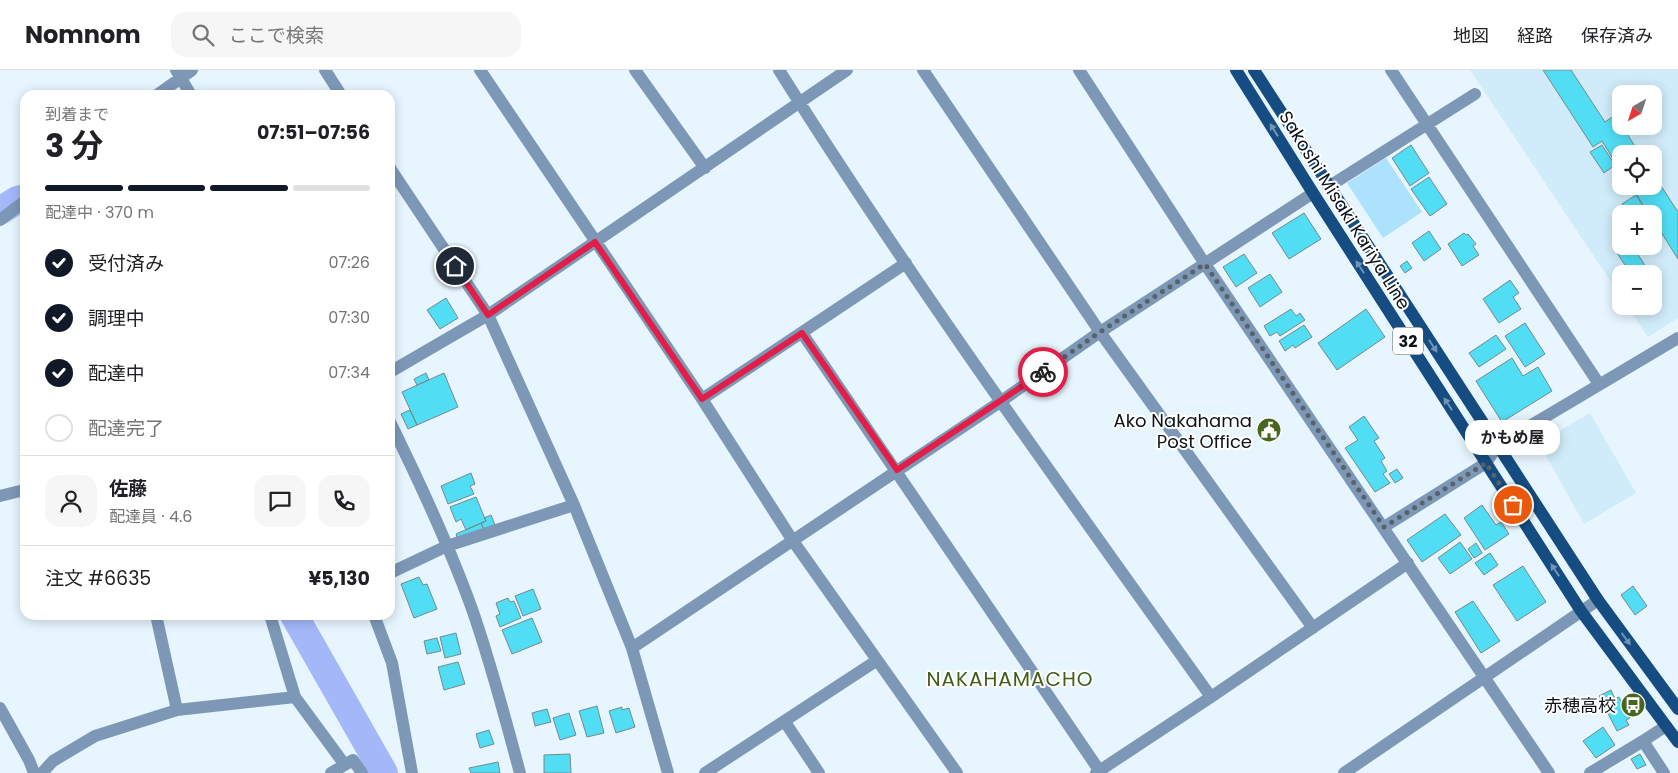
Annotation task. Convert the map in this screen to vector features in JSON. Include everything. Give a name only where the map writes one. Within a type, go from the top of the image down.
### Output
[{"type":"main road","name":"Sakoshi Misaki Kariya Line","points":[[1236,70],[1582,611],[1678,742]]},
{"type":"main road","name":"Sakoshi Misaki Kariya Line","points":[[1254,70],[1328,187],[1598,600],[1678,709]]},
{"type":"street","points":[[162,90],[178,74],[192,70]]},
{"type":"street","points":[[325,70],[338,90]]},
{"type":"street","points":[[480,70],[702,399],[793,541],[956,773]]},
{"type":"street","points":[[635,70],[705,168]]},
{"type":"street","points":[[779,70],[1000,402],[1211,697]]},
{"type":"street","points":[[395,369],[488,315],[847,70]]},
{"type":"street","points":[[923,70],[1100,332],[1313,628]]},
{"type":"street","points":[[1079,70],[1205,264],[1549,773]]},
{"type":"street","points":[[1391,70],[1599,384]]},
{"type":"street","points":[[178,74],[188,90]]},
{"type":"street","points":[[1328,187],[1475,94]]},
{"type":"street","points":[[395,176],[488,315],[574,505],[632,648],[668,773]]},
{"type":"street","points":[[632,648],[1000,402],[1100,332],[1313,193]]},
{"type":"street","points":[[0,220],[20,205]]},
{"type":"street","points":[[702,399],[906,263]]},
{"type":"street","points":[[802,333],[897,470],[1099,772],[1408,563]]},
{"type":"street","points":[[1384,527],[1486,463],[1498,445],[1678,338]]},
{"type":"street","points":[[395,432],[427,498],[474,617],[494,679],[520,773]]},
{"type":"street","points":[[0,496],[20,491]]},
{"type":"street","points":[[395,571],[447,546],[574,505]]},
{"type":"street","points":[[1344,773],[1598,600]]},
{"type":"street","points":[[157,620],[177,710]]},
{"type":"street","points":[[272,620],[295,698],[345,765]]},
{"type":"street","points":[[376,620],[392,663],[412,773]]},
{"type":"street","points":[[705,773],[876,661]]},
{"type":"street","points":[[42,773],[53,761],[95,736],[177,710],[295,698]]},
{"type":"street","points":[[0,708],[29,760],[34,773]]},
{"type":"street","points":[[785,722],[819,773]]},
{"type":"street","points":[[1590,773],[1666,726]]},
{"type":"street","points":[[1643,741],[1664,773]]},
{"type":"street","points":[[331,773],[353,760],[362,773]]},
{"type":"shaded area","points":[[1470,70],[1678,70],[1678,318],[1648,337],[1633,315],[1662,315],[1662,265],[1612,265],[1612,283]]},
{"type":"shaded area","points":[[1386,158],[1422,212],[1383,238],[1347,183]]},
{"type":"shaded area","points":[[1590,413],[1636,493],[1584,524],[1539,443]]},
{"type":"building","points":[[1543,70],[1571,70],[1605,122],[1612,117],[1612,135],[1628,135],[1634,145],[1612,145],[1612,157],[1602,141],[1593,147]]},
{"type":"building","points":[[1411,145],[1429,173],[1410,186],[1392,158]]},
{"type":"building","points":[[1602,145],[1612,160],[1612,167],[1604,173],[1590,152]]},
{"type":"building","points":[[1429,177],[1447,204],[1430,216],[1411,189]]},
{"type":"building","points":[[1662,187],[1678,212],[1678,259],[1662,234],[1662,205],[1643,205],[1637,195],[1662,195]]},
{"type":"building","points":[[1636,195],[1642,205],[1623,205]]},
{"type":"building","points":[[1304,213],[1321,239],[1289,259],[1272,233]]},
{"type":"building","points":[[1429,231],[1441,249],[1424,261],[1412,243]]},
{"type":"building","points":[[1464,233],[1468,234],[1476,244],[1473,246],[1479,255],[1462,266],[1448,244]]},
{"type":"building","points":[[1244,254],[1257,273],[1236,287],[1223,267]]},
{"type":"building","points":[[1618,255],[1638,255],[1645,265],[1625,265]]},
{"type":"building","points":[[1407,261],[1412,268],[1405,273],[1400,266]]},
{"type":"building","points":[[1270,274],[1282,292],[1260,307],[1248,288]]},
{"type":"building","points":[[1510,280],[1519,293],[1513,297],[1521,309],[1499,323],[1483,299]]},
{"type":"building","points":[[446,298],[458,318],[440,329],[427,310]]},
{"type":"building","points":[[1291,309],[1296,316],[1300,313],[1305,320],[1280,336],[1277,332],[1270,336],[1264,326]]},
{"type":"building","points":[[1366,309],[1385,337],[1337,370],[1318,343]]},
{"type":"building","points":[[1525,323],[1545,354],[1525,367],[1505,336]]},
{"type":"building","points":[[1304,325],[1312,337],[1295,348],[1293,345],[1285,351],[1279,341]]},
{"type":"building","points":[[1496,335],[1506,349],[1479,367],[1469,353]]},
{"type":"building","points":[[1512,358],[1523,376],[1538,367],[1552,391],[1502,422],[1476,381]]},
{"type":"building","points":[[426,373],[429,380],[417,385],[414,379]]},
{"type":"building","points":[[444,373],[458,407],[417,425],[402,392]]},
{"type":"building","points":[[410,410],[417,425],[408,429],[401,414]]},
{"type":"building","points":[[1364,416],[1379,438],[1374,441],[1385,458],[1381,461],[1387,471],[1383,474],[1390,483],[1375,492],[1345,448],[1358,440],[1349,427]]},
{"type":"building","points":[[1397,469],[1403,478],[1395,483],[1389,474]]},
{"type":"building","points":[[471,473],[475,484],[470,486],[474,494],[448,504],[441,486]]},
{"type":"building","points":[[476,497],[486,521],[466,530],[461,519],[456,522],[450,507]]},
{"type":"building","points":[[1482,505],[1496,525],[1501,522],[1509,534],[1485,550],[1464,518]]},
{"type":"building","points":[[1445,514],[1461,535],[1422,562],[1407,540]]},
{"type":"building","points":[[491,515],[495,525],[484,530],[481,523],[486,521],[484,518]]},
{"type":"building","points":[[481,523],[484,530],[458,540],[456,534]]},
{"type":"building","points":[[1460,542],[1472,559],[1450,574],[1438,558]]},
{"type":"building","points":[[1476,543],[1482,553],[1474,558],[1468,549]]},
{"type":"building","points":[[1490,553],[1498,565],[1484,575],[1475,563]]},
{"type":"building","points":[[1523,566],[1546,602],[1517,621],[1493,585]]},
{"type":"building","points":[[419,577],[423,585],[427,584],[437,609],[414,618],[401,584]]},
{"type":"building","points":[[1633,586],[1647,606],[1635,615],[1621,595]]},
{"type":"building","points":[[533,589],[541,609],[523,616],[515,596]]},
{"type":"building","points":[[508,598],[510,602],[514,601],[521,618],[500,627],[496,616],[500,614],[496,603]]},
{"type":"building","points":[[1473,601],[1500,641],[1481,653],[1455,612]]},
{"type":"building","points":[[532,618],[542,642],[512,654],[502,630]]},
{"type":"building","points":[[456,633],[461,654],[445,658],[440,637]]},
{"type":"building","points":[[437,638],[441,651],[427,654],[424,641]]},
{"type":"building","points":[[458,662],[465,684],[444,690],[438,667]]},
{"type":"building","points":[[1611,690],[1615,699],[1619,697],[1630,718],[1626,720],[1629,725],[1617,731],[1599,696]]},
{"type":"building","points":[[597,706],[604,733],[587,737],[579,711]]},
{"type":"building","points":[[622,707],[622,710],[629,708],[635,727],[616,733],[609,711]]},
{"type":"building","points":[[547,709],[551,722],[535,726],[532,713]]},
{"type":"building","points":[[569,713],[576,735],[560,740],[553,718]]},
{"type":"building","points":[[1603,727],[1615,745],[1596,758],[1583,741]]},
{"type":"building","points":[[489,730],[494,744],[480,748],[476,734]]},
{"type":"building","points":[[570,754],[571,773],[544,773],[544,755]]},
{"type":"building","points":[[1640,754],[1646,765],[1637,769],[1631,759]]},
{"type":"building","points":[[498,762],[500,773],[471,773],[469,768]]},
{"type":"waterway","points":[[0,211],[20,199]]},
{"type":"waterway","points":[[297,620],[384,773]]},
{"type":"way so far","points":[[1043,372],[1100,332],[1205,264],[1384,527],[1486,463],[1513,505]]},
{"type":"place","name":"Ako Nakahama Post Office","points":[[1269,430]]},
{"type":"place","name":"かもめ屋","points":[[1513,505]]},
{"type":"place","name":"赤穂高校","points":[[1633,705]]},
{"type":"district","name":"NAKAHAMACHO","points":[[1010,679]]},
{"type":"route","points":[[455,266],[488,315],[595,242],[702,399],[802,333],[897,470],[1043,372]]}]
